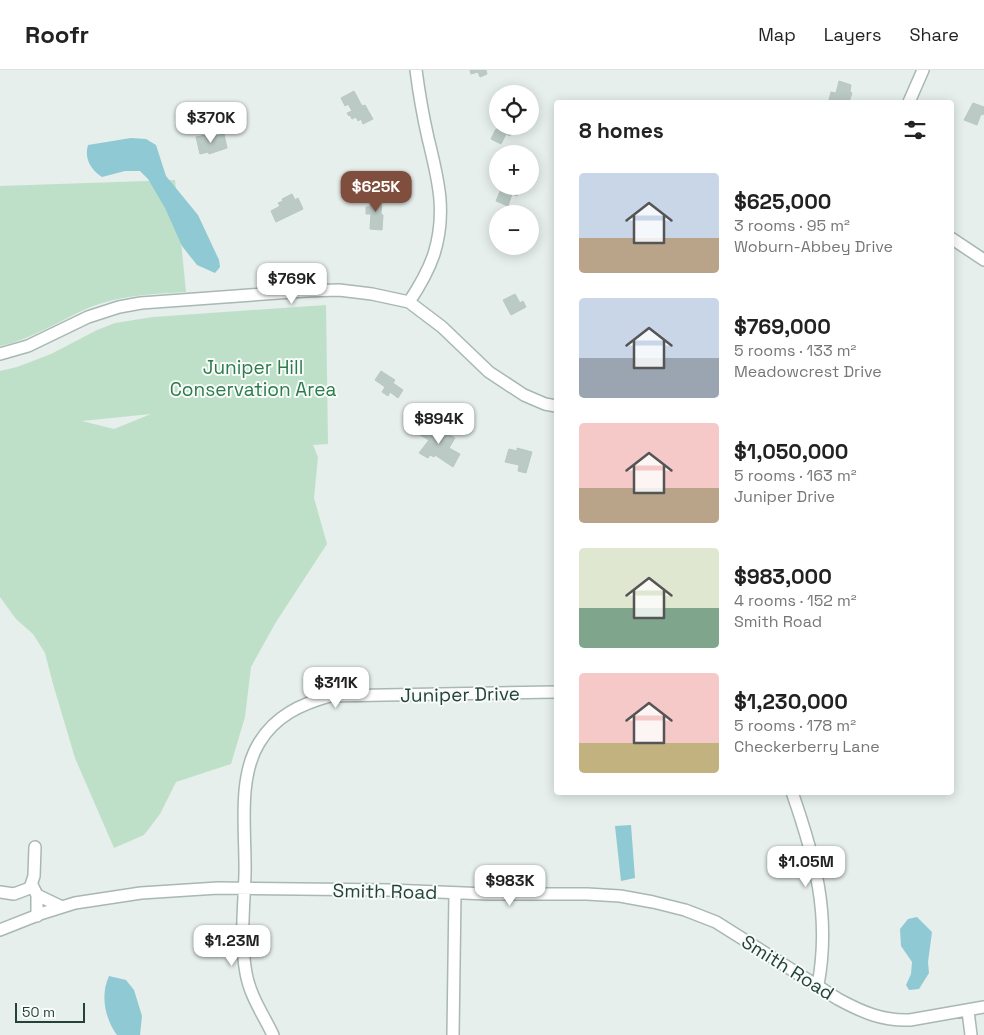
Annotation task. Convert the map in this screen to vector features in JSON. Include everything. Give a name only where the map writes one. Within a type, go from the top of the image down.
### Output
[{"type":"street","points":[[409,302],[430,264],[437,243],[441,211],[440,190],[416,70]]},
{"type":"street","points":[[910,100],[923,70]]},
{"type":"street","points":[[954,240],[984,260]]},
{"type":"street","points":[[0,354],[28,346],[88,317],[119,307],[141,303],[339,290],[372,294],[409,302],[442,327],[501,381],[524,395],[554,406]]},
{"type":"street","name":"Juniper Drive","points":[[273,1035],[252,994],[246,973],[242,929],[246,785],[250,764],[259,743],[272,726],[289,712],[309,702],[330,696],[554,692]]},
{"type":"street","points":[[793,795],[818,879],[822,911],[823,944],[818,985]]},
{"type":"street","points":[[34,847],[37,916]]},
{"type":"street","name":"Smith Road","points":[[0,930],[62,907],[108,897],[218,888],[620,896],[685,910],[723,927],[857,1010],[878,1018],[910,1020],[984,1007]]},
{"type":"street","points":[[0,892],[19,893],[35,890],[62,907]]},
{"type":"street","points":[[453,1035],[454,892]]},
{"type":"street","points":[[968,1010],[971,1035]]},
{"type":"green space","points":[[175,180],[186,292],[112,300],[88,308],[34,334],[0,346],[0,186]]},
{"type":"green space","name":"Juniper Hill Conservation Area","points":[[326,305],[328,444],[313,445],[318,457],[314,498],[327,544],[276,622],[251,667],[245,717],[231,764],[176,782],[160,814],[144,835],[114,848],[75,758],[45,653],[33,634],[16,619],[0,597],[0,371],[17,367],[51,354],[97,330],[115,323],[153,317]],"holes":[[[151,414],[114,429],[82,421]]]},
{"type":"water","points":[[131,138],[146,139],[156,145],[166,176],[198,215],[219,260],[220,267],[215,273],[197,265],[182,246],[165,208],[148,179],[140,171],[125,171],[102,177],[89,164],[87,155],[88,145]]},
{"type":"water","points":[[631,825],[635,878],[621,881],[615,826]]},
{"type":"water","points":[[917,917],[932,932],[928,962],[929,973],[919,989],[909,990],[906,985],[911,974],[912,962],[901,946],[900,929],[908,919]]},
{"type":"water","points":[[109,976],[126,980],[134,990],[142,1016],[140,1035],[117,1035],[109,1022],[104,999]]},
{"type":"building","points":[[470,70],[486,70],[487,74],[480,77],[478,72],[471,74]]},
{"type":"building","points":[[839,81],[851,85],[850,92],[852,93],[850,100],[829,100],[831,92],[836,93]]},
{"type":"building","points":[[354,91],[362,106],[365,105],[373,119],[363,124],[361,119],[358,121],[356,117],[352,119],[349,116],[347,113],[352,111],[348,104],[345,106],[341,98]]},
{"type":"building","points":[[973,103],[984,107],[984,113],[983,115],[981,114],[977,125],[964,120]]},
{"type":"building","points":[[224,134],[227,148],[209,154],[208,152],[200,154],[196,137],[205,135],[206,138]]},
{"type":"building","points":[[493,135],[506,135],[501,144],[491,139]]},
{"type":"building","points":[[292,194],[295,200],[298,198],[303,209],[276,222],[271,211],[280,206],[278,203],[283,201],[282,199]]},
{"type":"building","points":[[498,195],[512,195],[508,205],[496,201]]},
{"type":"building","points":[[370,196],[382,197],[382,230],[370,229],[371,214],[366,214],[366,207],[370,207]]},
{"type":"building","points":[[515,294],[520,303],[523,301],[526,307],[511,315],[503,300]]},
{"type":"building","points":[[381,371],[395,380],[393,383],[403,390],[398,398],[390,392],[388,396],[382,392],[385,387],[375,380]]},
{"type":"building","points":[[426,422],[455,438],[449,448],[460,454],[453,467],[435,455],[434,457],[430,455],[428,458],[419,453],[429,440],[420,435]]},
{"type":"building","points":[[517,448],[532,452],[526,473],[518,471],[519,465],[505,462],[509,449],[517,451]]}]
